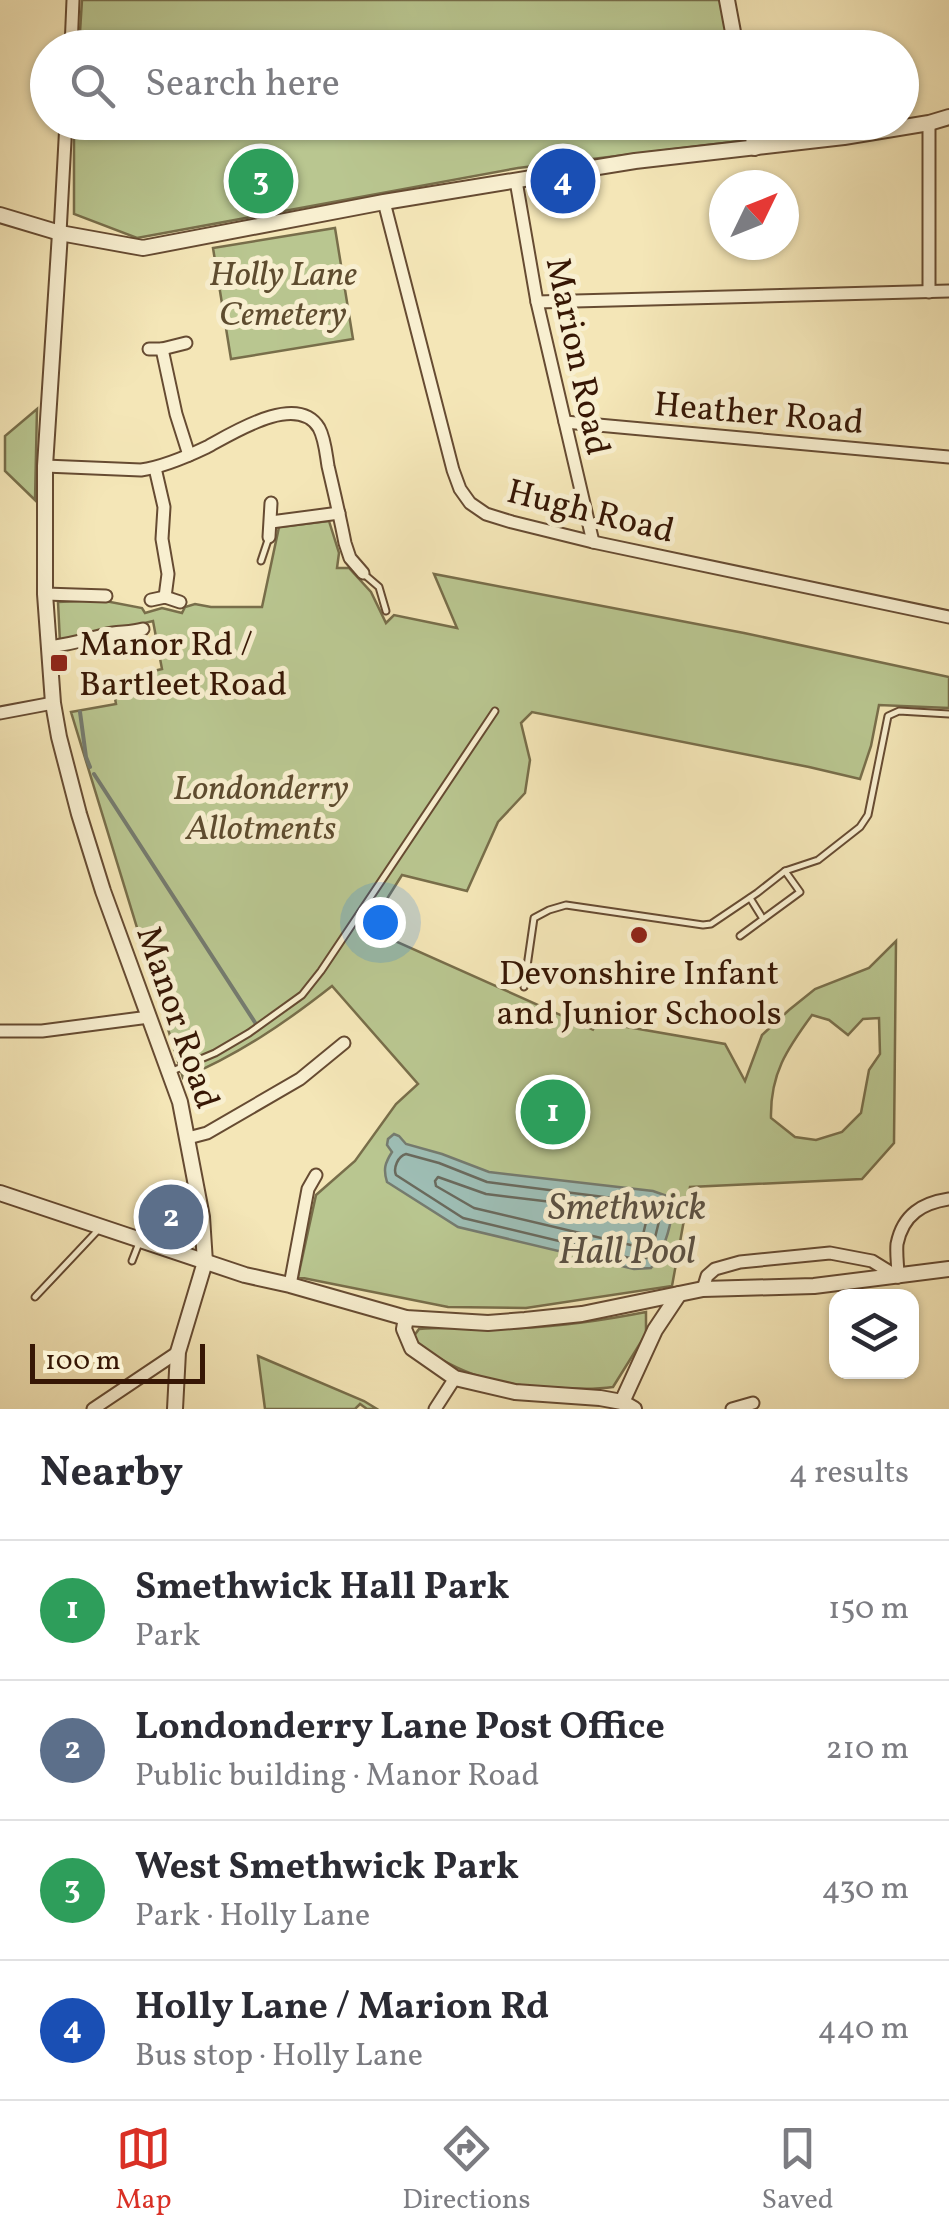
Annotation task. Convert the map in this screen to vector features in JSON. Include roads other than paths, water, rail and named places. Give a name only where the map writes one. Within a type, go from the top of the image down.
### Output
[{"type":"street","points":[[72,30],[73,0]]},
{"type":"street","points":[[727,0],[733,30]]},
{"type":"street","points":[[919,125],[949,117]]},
{"type":"street","points":[[929,123],[929,292]]},
{"type":"street","points":[[60,233],[65,140]]},
{"type":"street","points":[[753,140],[755,148]]},
{"type":"street","points":[[0,215],[60,233],[143,248],[384,202],[635,161],[820,140]]},
{"type":"street","name":"Marion Road","points":[[516,181],[537,302],[593,542]]},
{"type":"street","name":"Hugh Road","points":[[384,202],[453,470],[470,503],[486,514],[593,542],[949,618]]},
{"type":"street","name":"Manor Road","points":[[60,233],[45,466],[44,594],[48,647],[59,738],[79,814],[180,1102],[202,1217],[205,1262],[178,1352],[175,1409]]},
{"type":"street","points":[[537,302],[949,290]]},
{"type":"street","points":[[186,343],[156,350],[189,454]]},
{"type":"street","points":[[45,466],[155,468],[258,421],[291,413],[311,419],[322,436],[346,560],[363,573]]},
{"type":"street","name":"Heather Road","points":[[564,422],[949,456]]},
{"type":"street","points":[[155,468],[164,506],[166,597]]},
{"type":"street","points":[[269,537],[271,503]]},
{"type":"street","points":[[272,522],[339,513]]},
{"type":"street","points":[[44,594],[106,596]]},
{"type":"street","points":[[151,600],[166,597],[180,602]]},
{"type":"street","points":[[48,647],[143,629]]},
{"type":"street","points":[[0,712],[54,703]]},
{"type":"street","points":[[0,1018],[3,1031],[42,1031],[149,1017]]},
{"type":"street","points":[[188,1138],[207,1133],[300,1079],[344,1043]]},
{"type":"street","points":[[290,1285],[308,1189],[316,1174]]},
{"type":"street","points":[[0,1193],[245,1275],[406,1318],[488,1323],[582,1314],[703,1289],[814,1286],[949,1269]]},
{"type":"street","points":[[898,1276],[897,1244],[905,1224],[928,1202],[949,1198]]},
{"type":"street","points":[[703,1289],[707,1276],[715,1269],[740,1262],[830,1254],[872,1261],[898,1276]]},
{"type":"street","points":[[406,1318],[404,1330],[412,1348],[454,1378],[515,1392],[600,1398],[628,1406],[655,1330],[679,1294]]},
{"type":"street","points":[[651,1300],[655,1330]]},
{"type":"street","points":[[93,1409],[178,1352]]},
{"type":"street","points":[[435,1409],[454,1378]]},
{"type":"street","points":[[732,1409],[753,1403]]},
{"type":"lane","points":[[262,561],[269,537]]},
{"type":"lane","points":[[363,573],[379,586],[386,610]]},
{"type":"lane","points":[[524,987],[534,918],[566,905],[711,924],[785,871],[818,860],[860,827],[868,815],[888,716],[899,710],[949,714]]},
{"type":"lane","points":[[170,1072],[249,1033],[302,996],[496,711]]},
{"type":"lane","points":[[740,936],[800,892],[785,871]]},
{"type":"lane","points":[[750,898],[763,918]]},
{"type":"lane","points":[[36,1297],[102,1226]]},
{"type":"lane","points":[[132,1261],[140,1240]]},
{"type":"water","name":"Smethwick Hall Pool","points":[[394,1134],[406,1144],[489,1172],[653,1191],[670,1197],[670,1223],[660,1254],[651,1268],[634,1269],[458,1227],[387,1182],[385,1166],[392,1152],[387,1145]]},
{"type":"waterway","points":[[80,712],[90,767]]},
{"type":"waterway","points":[[94,774],[256,1024]]},
{"type":"place","name":"West Smethwick Park","points":[[261,181]]},
{"type":"place","name":"Holly Lane / Marion Rd","points":[[563,181]]},
{"type":"place","name":"Manor Rd / Bartleet Road","points":[[59,663]]},
{"type":"place","name":"Devonshire Infant and Junior Schools","points":[[639,935]]},
{"type":"place","name":"Smethwick Hall Park","points":[[553,1112]]},
{"type":"place","name":"Londonderry Lane Post Office","points":[[171,1217]]},
{"type":"park label","name":"Holly Lane Cemetery","points":[[283,293]]},
{"type":"park label","name":"Londonderry Allotments","points":[[261,807]]}]
